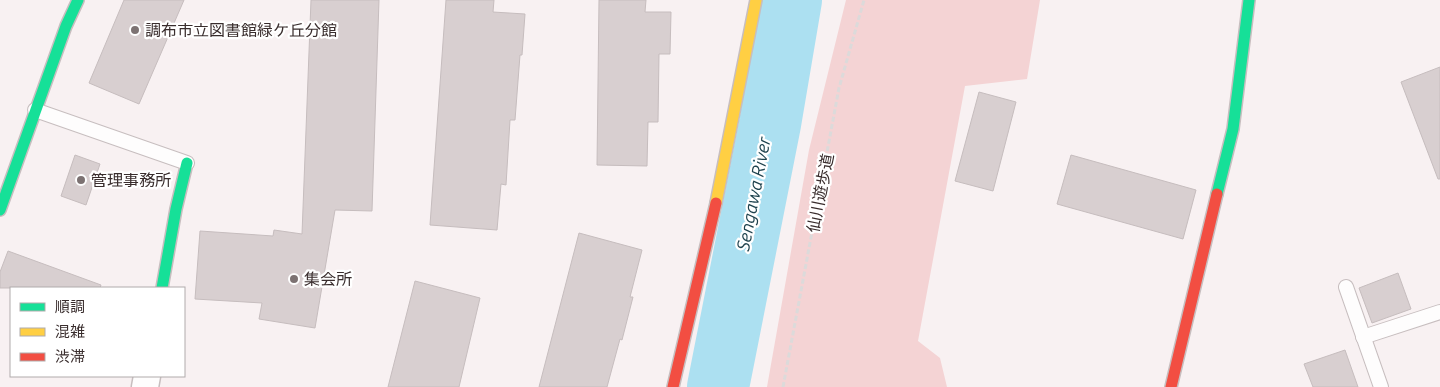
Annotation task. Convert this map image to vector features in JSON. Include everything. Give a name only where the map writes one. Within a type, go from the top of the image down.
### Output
[{"type":"street","points":[[0,210],[66,26],[78,0]]},
{"type":"street","points":[[673,387],[717,200],[756,0]]},
{"type":"street","points":[[1170,387],[1233,129],[1249,0]]},
{"type":"street","points":[[162,287],[176,209],[187,163]]},
{"type":"lane","points":[[35,110],[187,163]]},
{"type":"lane","points":[[1346,287],[1381,387]]},
{"type":"lane","points":[[1364,337],[1440,312]]},
{"type":"path","name":"仙川遊歩道","points":[[783,387],[839,88],[864,0]]},
{"type":"shaded area","points":[[846,0],[1040,0],[1027,79],[965,86],[918,341],[940,358],[947,387],[767,387],[809,150]]},
{"type":"building","points":[[124,0],[184,0],[139,104],[89,83]]},
{"type":"building","points":[[311,0],[379,0],[372,211],[335,210],[315,328],[259,319],[262,303],[195,299],[200,231],[273,236],[274,230],[302,234]]},
{"type":"building","points":[[446,0],[494,0],[493,12],[525,14],[515,120],[510,120],[506,185],[501,184],[497,230],[430,225]]},
{"type":"building","points":[[599,0],[646,0],[645,12],[671,12],[670,54],[659,54],[658,122],[648,122],[647,166],[597,165]]},
{"type":"building","points":[[1440,67],[1440,179],[1438,179],[1401,82]]},
{"type":"building","points":[[979,92],[1016,102],[993,191],[955,181]]},
{"type":"building","name":"管理事務所","points":[[75,155],[100,164],[86,205],[61,196]]},
{"type":"building","points":[[1071,155],[1196,190],[1183,239],[1057,204]]},
{"type":"building","points":[[579,233],[642,250],[630,297],[633,297],[622,340],[620,339],[607,387],[539,387]]},
{"type":"building","points":[[8,251],[101,285],[100,287],[0,288],[0,272]]},
{"type":"building","points":[[1398,273],[1411,309],[1372,323],[1359,288]]},
{"type":"building","points":[[415,281],[480,298],[459,387],[388,387]]},
{"type":"building","points":[[1345,350],[1358,387],[1313,387],[1304,364]]},
{"type":"waterway","name":"Sengawa River","points":[[718,387],[770,124],[791,0]]},
{"type":"traffic: fast","points":[[0,210],[66,26],[78,0]]},
{"type":"traffic: fast","points":[[1217,194],[1233,129],[1249,0]]},
{"type":"traffic: fast","points":[[162,287],[176,209],[187,163]]},
{"type":"traffic: slow","points":[[716,203],[756,0]]},
{"type":"traffic: jam","points":[[1171,387],[1217,194]]},
{"type":"traffic: jam","points":[[673,387],[716,203]]},
{"type":"place","name":"調布市立図書館緑ケ丘分館","points":[[135,30]]},
{"type":"place","name":"管理事務所","points":[[81,180]]},
{"type":"place","name":"集会所","points":[[294,279]]}]
